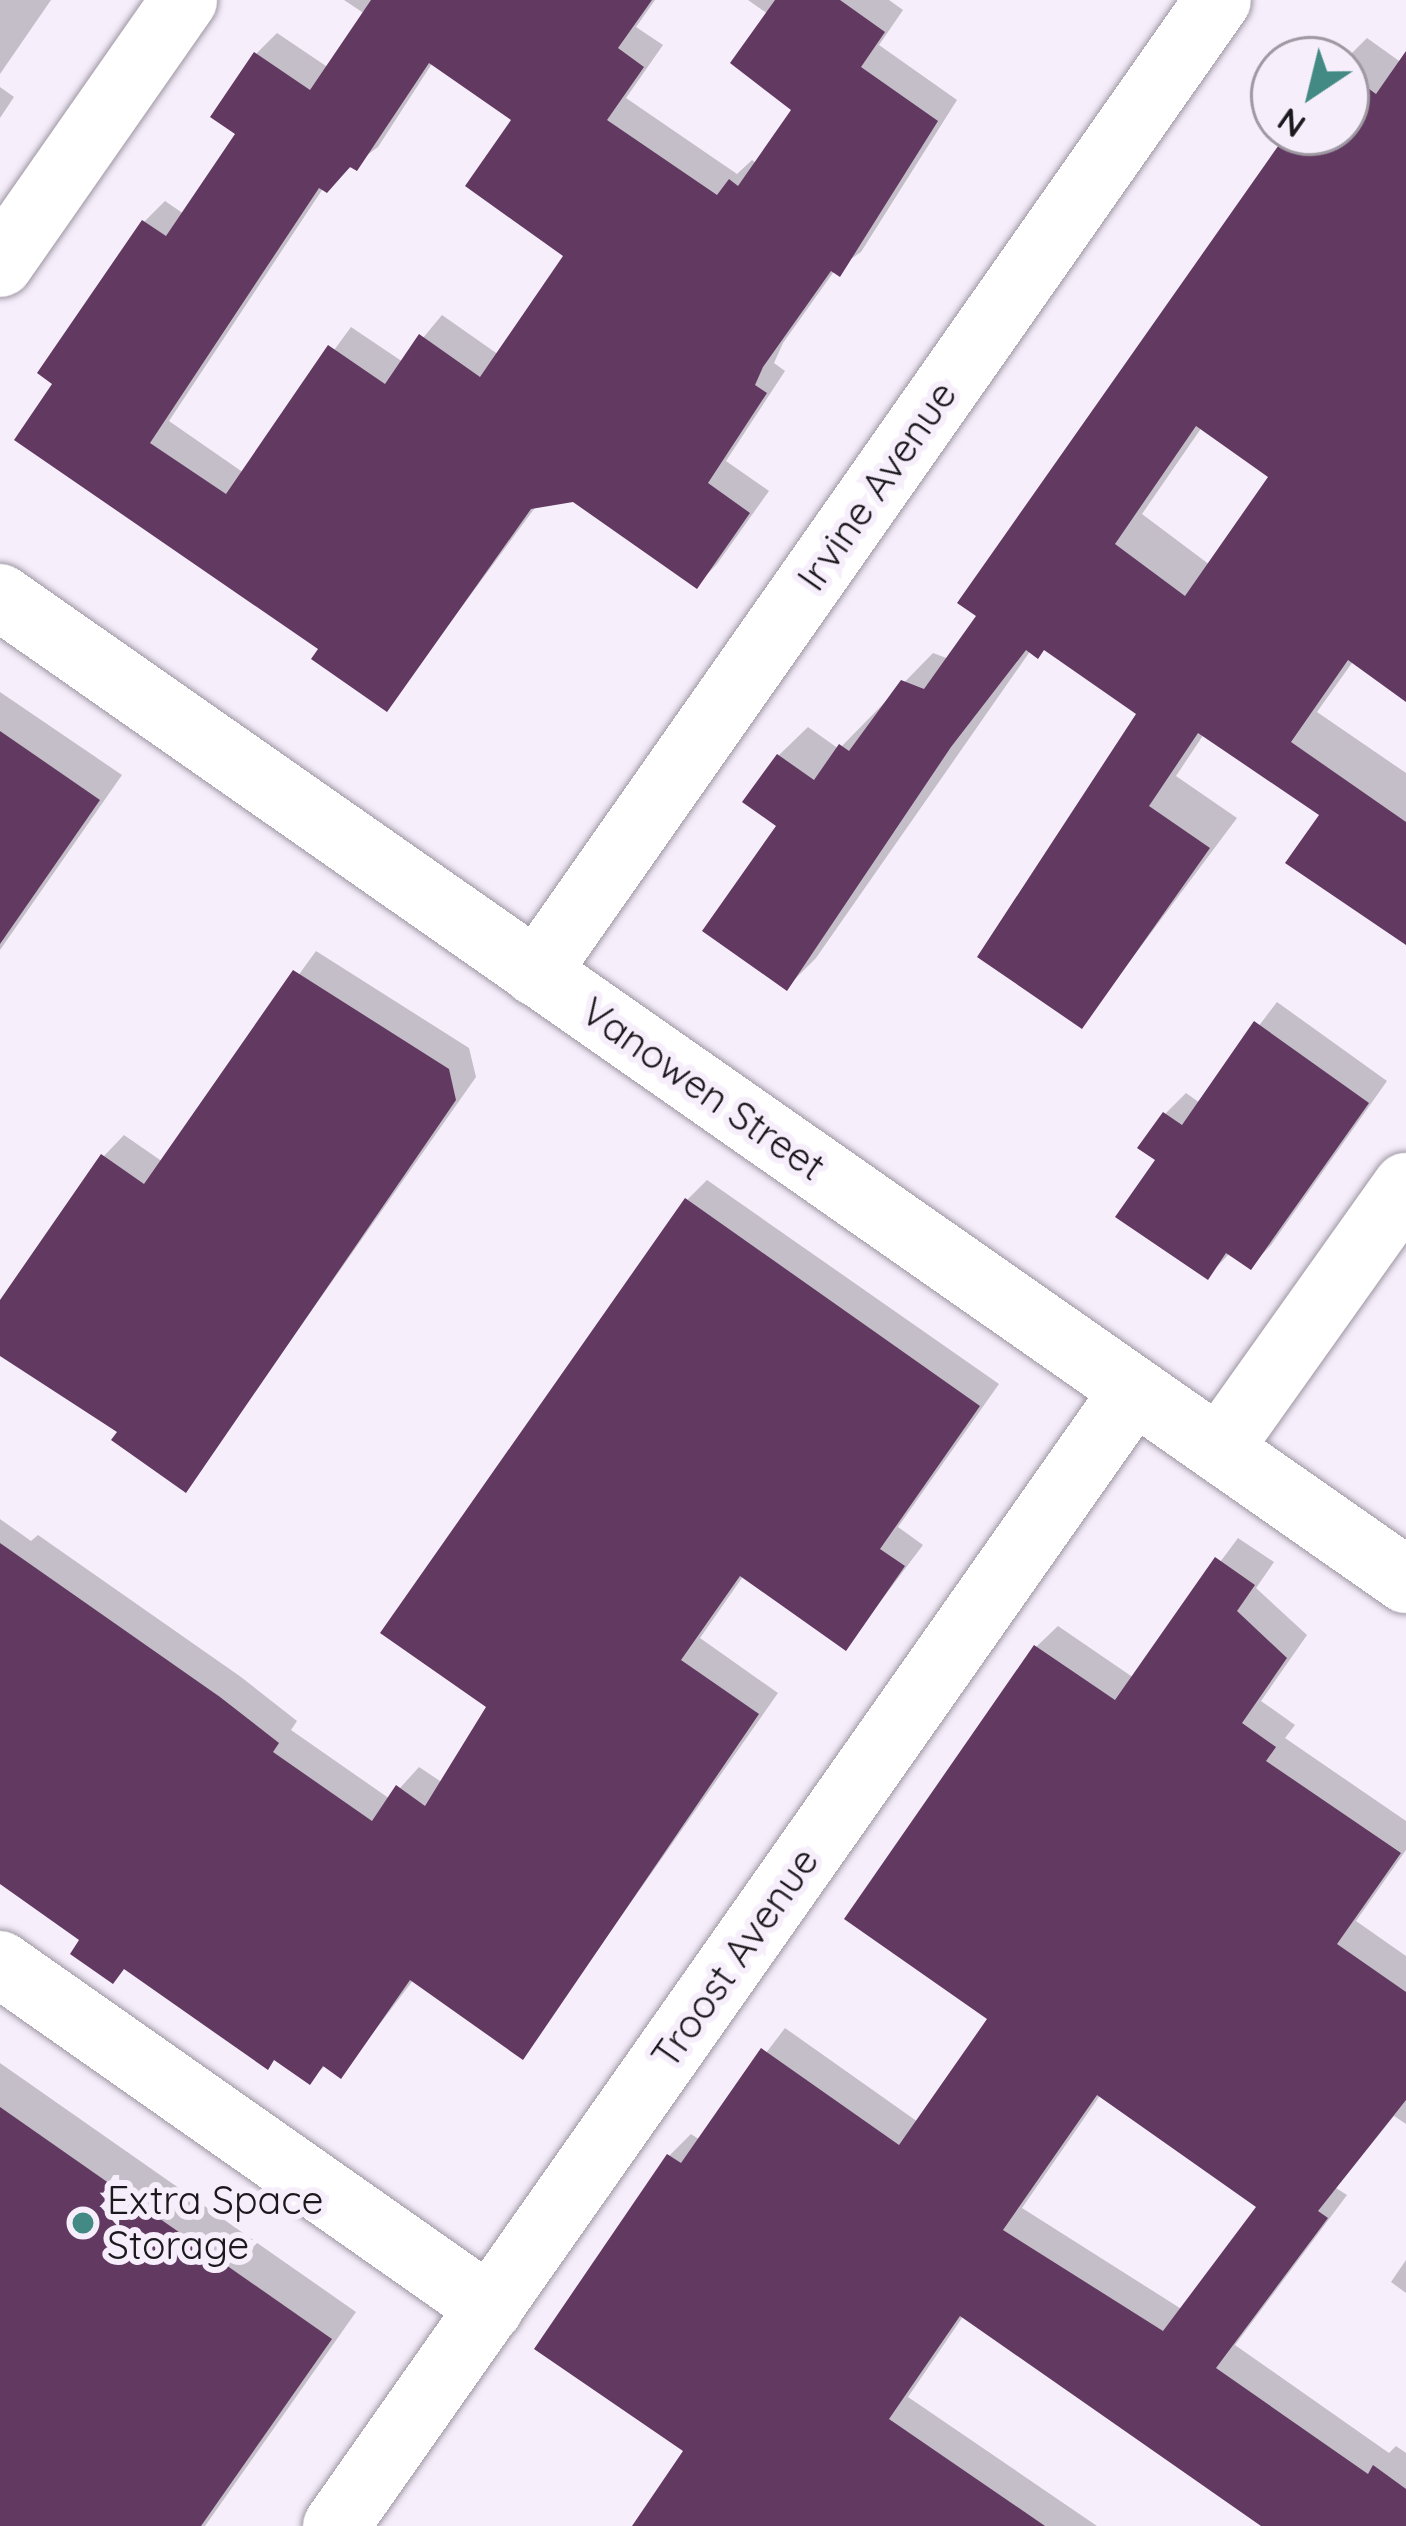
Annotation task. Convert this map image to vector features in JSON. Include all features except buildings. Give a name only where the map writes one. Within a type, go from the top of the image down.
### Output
[{"type":"street","points":[[0,264],[184,0]]},
{"type":"street","name":"Irvine Avenue","points":[[536,973],[1217,0]]},
{"type":"street","name":"Vanowen Street","points":[[0,597],[1406,1580]]},
{"type":"street","points":[[1219,1449],[1406,1186]]},
{"type":"street","name":"Troost Avenue","points":[[336,2526],[1134,1390]]},
{"type":"street","points":[[0,1964],[490,2308]]},
{"type":"place","name":"Extra Space Storage","points":[[83,2223]]}]
